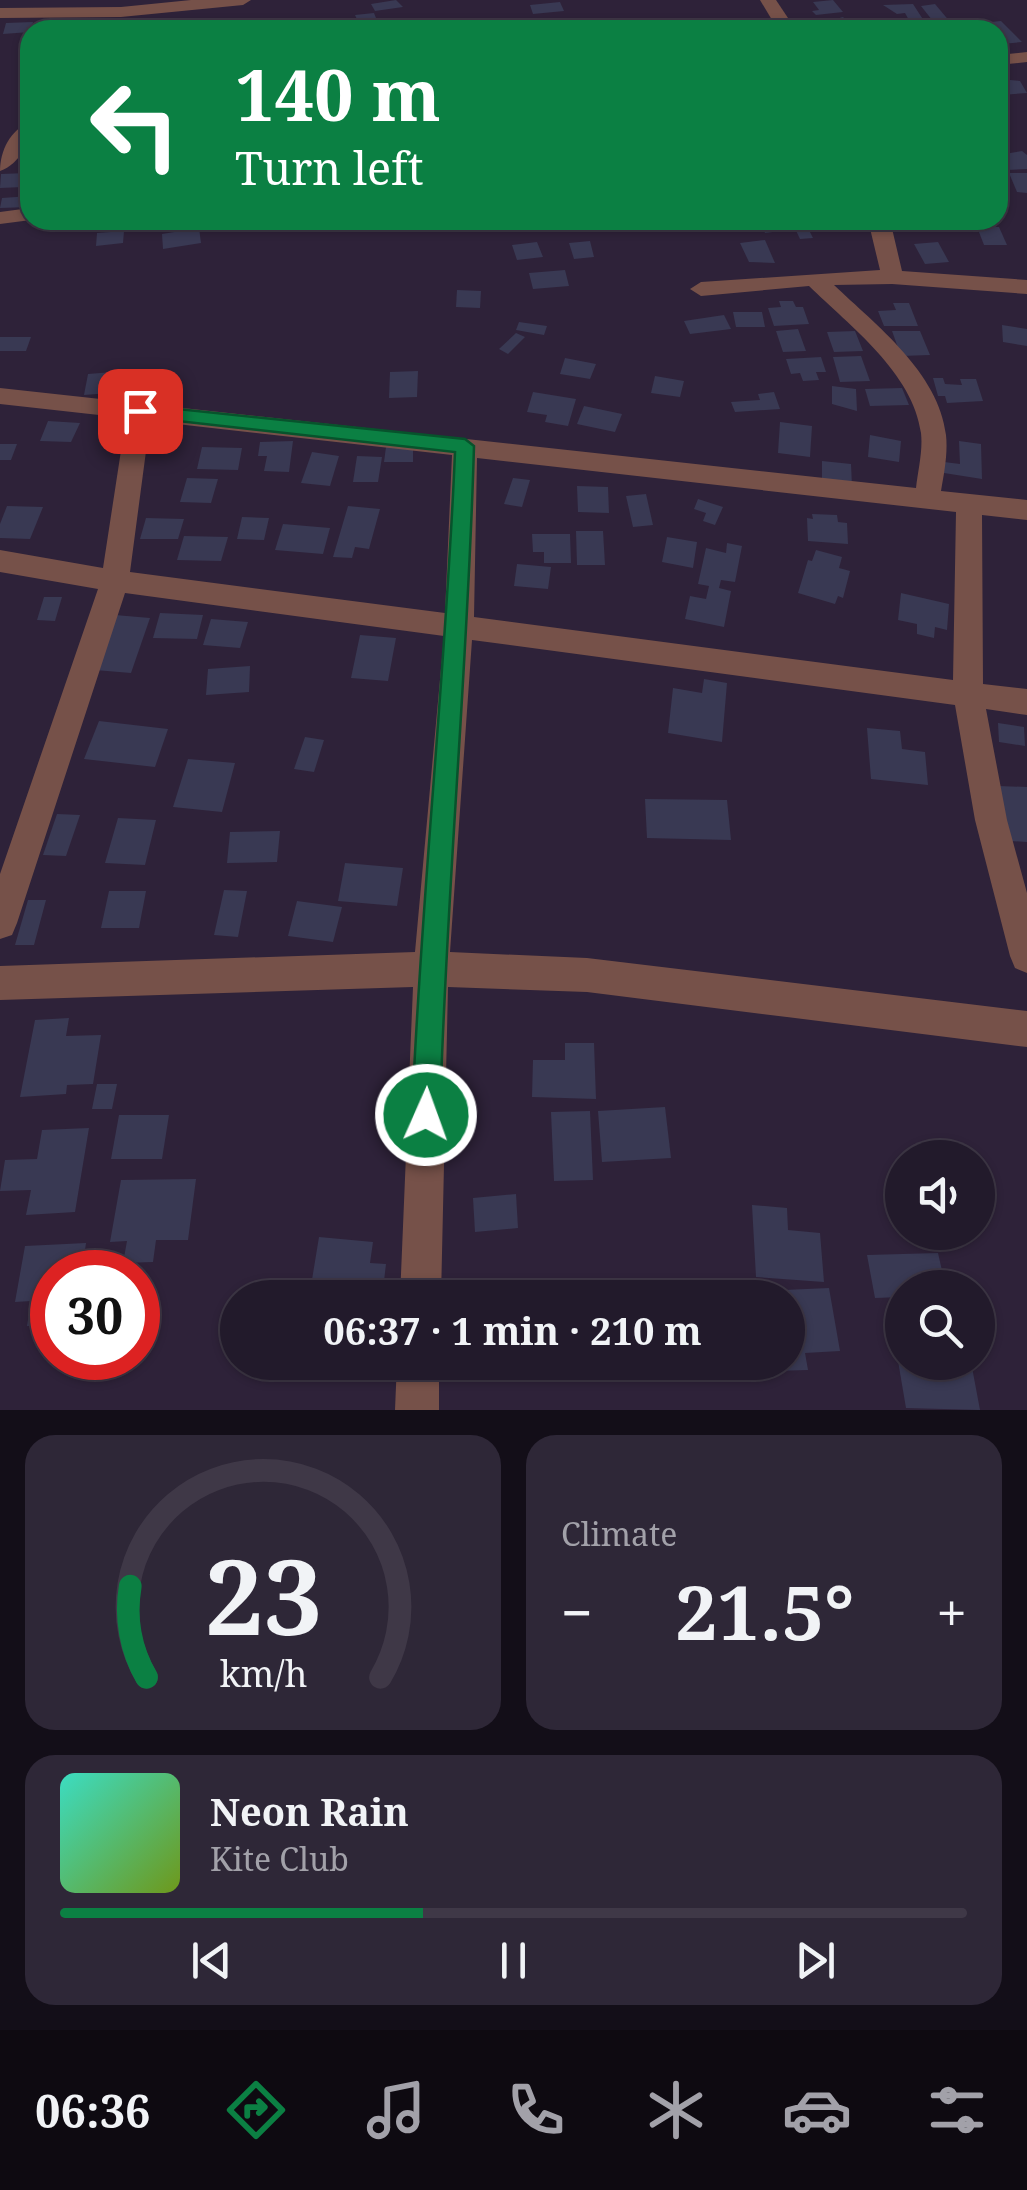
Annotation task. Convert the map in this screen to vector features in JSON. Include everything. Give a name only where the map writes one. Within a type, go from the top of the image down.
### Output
[{"type":"street","points":[[0,13],[243,0]]},
{"type":"street","points":[[0,164],[20,140]]},
{"type":"street","points":[[881,230],[892,277]]},
{"type":"street","points":[[701,289],[892,277],[1027,286]]},
{"type":"street","points":[[814,279],[876,340],[928,408],[934,434],[926,502]]},
{"type":"street","points":[[0,396],[465,446],[926,502],[1027,510]]},
{"type":"street","points":[[0,923],[115,581],[140,411]]},
{"type":"street","points":[[421,1280],[431,969],[458,627],[465,446]]},
{"type":"street","points":[[969,506],[968,693],[991,820],[1027,956]]},
{"type":"street","points":[[0,561],[115,581],[1027,702]]},
{"type":"street","points":[[0,983],[431,969],[587,976],[1027,1029]]},
{"type":"street","points":[[416,1410],[417,1380]]},
{"type":"building","points":[[396,0],[403,7],[375,11],[371,4]]},
{"type":"building","points":[[833,0],[843,12],[816,15],[812,11],[819,10],[813,2]]},
{"type":"building","points":[[560,2],[564,11],[533,14],[530,5]]},
{"type":"building","points":[[913,4],[923,20],[909,20],[905,13],[897,14],[883,5]]},
{"type":"building","points":[[935,4],[948,20],[932,20],[921,6]]},
{"type":"building","points":[[374,13],[377,20],[357,20],[355,15]]},
{"type":"building","points":[[20,22],[20,33],[3,34],[6,23]]},
{"type":"building","points":[[1008,28],[1022,42],[1008,43]]},
{"type":"building","points":[[1008,80],[1020,81],[1027,93],[1008,94]]},
{"type":"building","points":[[1022,151],[1027,155],[1027,169],[1008,170],[1008,153]]},
{"type":"building","points":[[20,173],[20,187],[0,188],[1,174]]},
{"type":"building","points":[[1009,173],[1027,173],[1027,193],[1017,192]]},
{"type":"building","points":[[20,197],[20,207],[0,208],[2,198]]},
{"type":"building","points":[[199,230],[201,243],[163,249],[162,234]]},
{"type":"building","points":[[796,230],[821,231],[810,232],[813,238],[800,239]]},
{"type":"building","points":[[978,230],[1000,230],[1007,245],[984,245]]},
{"type":"building","points":[[124,231],[123,243],[96,246],[97,233]]},
{"type":"building","points":[[765,240],[775,263],[749,262],[740,243]]},
{"type":"building","points":[[590,241],[594,257],[574,259],[569,243]]},
{"type":"building","points":[[537,242],[543,257],[517,260],[512,245]]},
{"type":"building","points":[[938,242],[949,262],[925,264],[914,244]]},
{"type":"building","points":[[565,270],[569,286],[533,289],[529,273]]},
{"type":"building","points":[[457,290],[481,291],[480,308],[456,307]]},
{"type":"building","points":[[779,301],[793,301],[796,307],[803,307],[809,324],[774,326],[768,308],[781,307]]},
{"type":"building","points":[[893,303],[909,303],[918,326],[884,326],[878,311],[896,310]]},
{"type":"building","points":[[733,312],[762,312],[765,327],[736,327]]},
{"type":"building","points":[[724,315],[731,329],[690,334],[684,321]]},
{"type":"building","points":[[519,322],[547,326],[544,335],[516,330]]},
{"type":"building","points":[[1002,325],[1027,329],[1027,346],[1003,342]]},
{"type":"building","points":[[798,329],[806,351],[783,352],[776,331]]},
{"type":"building","points":[[855,331],[863,351],[834,352],[827,332]]},
{"type":"building","points":[[892,331],[920,331],[930,355],[901,356]]},
{"type":"building","points":[[516,333],[525,337],[508,354],[499,349]]},
{"type":"building","points":[[0,337],[31,337],[26,351],[0,351]]},
{"type":"building","points":[[861,356],[870,381],[840,382],[833,357]]},
{"type":"building","points":[[821,357],[826,372],[816,372],[819,380],[803,381],[800,373],[791,374],[786,359]]},
{"type":"building","points":[[565,358],[596,364],[590,379],[560,374]]},
{"type":"building","points":[[126,371],[123,392],[84,395],[88,374]]},
{"type":"building","points":[[418,371],[417,397],[389,398],[390,372]]},
{"type":"building","points":[[655,376],[684,381],[680,397],[651,393]]},
{"type":"building","points":[[933,378],[943,378],[945,384],[962,385],[960,379],[976,379],[983,401],[947,403],[945,396],[938,396]]},
{"type":"building","points":[[832,386],[856,389],[857,411],[832,404]]},
{"type":"building","points":[[902,388],[909,405],[870,406],[865,389]]},
{"type":"building","points":[[533,392],[576,399],[568,426],[545,422],[547,415],[527,412]]},
{"type":"building","points":[[774,392],[780,409],[735,412],[731,402],[760,400],[758,394]]},
{"type":"building","points":[[584,406],[622,414],[615,432],[577,424]]},
{"type":"building","points":[[48,421],[80,423],[71,442],[40,441]]},
{"type":"building","points":[[780,422],[812,426],[810,457],[778,453]]},
{"type":"building","points":[[870,435],[901,441],[899,462],[868,457]]},
{"type":"building","points":[[293,441],[289,472],[264,471],[267,456],[258,456],[260,442]]},
{"type":"building","points":[[959,441],[981,444],[982,479],[944,473],[944,462],[960,464]]},
{"type":"building","points":[[0,444],[17,444],[11,460],[0,460]]},
{"type":"building","points":[[202,447],[242,448],[238,470],[197,469]]},
{"type":"building","points":[[386,447],[413,447],[413,462],[384,462]]},
{"type":"building","points":[[312,452],[339,456],[330,486],[301,483]]},
{"type":"building","points":[[357,456],[382,457],[378,482],[353,482]]},
{"type":"building","points":[[822,461],[851,464],[852,486],[822,482]]},
{"type":"building","points":[[187,478],[218,479],[211,503],[180,502]]},
{"type":"building","points":[[513,478],[530,480],[522,507],[504,504]]},
{"type":"building","points":[[577,486],[608,487],[609,513],[578,512]]},
{"type":"building","points":[[646,494],[653,525],[633,527],[626,496]]},
{"type":"building","points":[[698,499],[723,507],[715,525],[703,521],[706,513],[694,509]]},
{"type":"building","points":[[7,506],[43,507],[30,539],[0,538]]},
{"type":"building","points":[[348,506],[380,509],[369,549],[355,547],[352,558],[333,557]]},
{"type":"building","points":[[812,514],[837,515],[838,522],[847,523],[848,544],[808,541],[807,518],[813,519]]},
{"type":"building","points":[[242,517],[269,518],[264,540],[237,539]]},
{"type":"building","points":[[146,518],[184,519],[178,539],[140,539]]},
{"type":"building","points":[[283,524],[330,528],[323,554],[275,550]]},
{"type":"building","points":[[576,531],[603,531],[605,565],[577,565]]},
{"type":"building","points":[[532,534],[570,534],[571,563],[544,563],[544,552],[533,552]]},
{"type":"building","points":[[184,536],[228,537],[221,561],[177,560]]},
{"type":"building","points":[[667,537],[697,542],[693,568],[662,562]]},
{"type":"building","points":[[727,543],[742,546],[735,582],[721,580],[719,588],[731,591],[724,627],[685,619],[690,596],[706,599],[709,586],[698,584],[706,548],[726,553]]},
{"type":"building","points":[[816,550],[842,557],[839,568],[850,571],[843,598],[838,596],[835,604],[798,593],[808,560],[812,561]]},
{"type":"building","points":[[517,564],[551,567],[548,589],[514,586]]},
{"type":"building","points":[[901,593],[949,604],[947,630],[935,627],[934,638],[917,634],[917,624],[898,620]]},
{"type":"building","points":[[44,597],[62,597],[55,621],[37,620]]},
{"type":"building","points":[[160,613],[203,615],[197,639],[153,638]]},
{"type":"building","points":[[115,615],[150,618],[131,673],[95,670]]},
{"type":"building","points":[[211,619],[248,622],[240,648],[203,645]]},
{"type":"building","points":[[360,635],[396,638],[388,681],[351,678]]},
{"type":"building","points":[[250,666],[249,692],[206,695],[208,669]]},
{"type":"building","points":[[704,679],[727,683],[722,742],[668,733],[673,688],[702,693]]},
{"type":"building","points":[[99,721],[168,729],[155,767],[84,759]]},
{"type":"building","points":[[998,723],[1024,727],[1025,746],[999,742]]},
{"type":"building","points":[[867,728],[900,731],[902,749],[925,752],[928,785],[871,779]]},
{"type":"building","points":[[305,737],[324,740],[314,772],[294,769]]},
{"type":"building","points":[[188,759],[235,763],[222,812],[173,807]]},
{"type":"building","points":[[998,786],[1027,787],[1027,842],[1010,841]]},
{"type":"building","points":[[645,799],[727,800],[731,840],[647,838]]},
{"type":"building","points":[[57,814],[80,815],[66,856],[43,855]]},
{"type":"building","points":[[118,818],[156,820],[145,865],[105,863]]},
{"type":"building","points":[[280,831],[277,862],[227,863],[230,832]]},
{"type":"building","points":[[345,863],[403,868],[397,906],[338,901]]},
{"type":"building","points":[[224,890],[247,891],[238,937],[214,935]]},
{"type":"building","points":[[109,891],[146,891],[139,928],[101,928]]},
{"type":"building","points":[[28,900],[46,900],[34,945],[15,945]]},
{"type":"building","points":[[297,901],[342,907],[333,942],[288,936]]},
{"type":"building","points":[[69,1018],[66,1036],[101,1035],[93,1084],[67,1085],[66,1094],[20,1097],[35,1020]]},
{"type":"building","points":[[565,1043],[594,1043],[596,1099],[532,1097],[533,1060],[565,1060]]},
{"type":"building","points":[[97,1084],[117,1084],[112,1109],[92,1109]]},
{"type":"building","points":[[665,1107],[671,1158],[602,1162],[598,1111]]},
{"type":"building","points":[[590,1111],[593,1180],[554,1181],[551,1112]]},
{"type":"building","points":[[119,1115],[169,1115],[162,1159],[111,1159]]},
{"type":"building","points":[[89,1128],[75,1212],[26,1215],[31,1190],[0,1191],[5,1160],[37,1159],[42,1130]]},
{"type":"building","points":[[196,1179],[188,1240],[156,1240],[155,1250],[125,1250],[127,1241],[110,1242],[121,1180]]},
{"type":"building","points":[[516,1194],[518,1228],[475,1232],[473,1198]]},
{"type":"building","points":[[752,1205],[787,1208],[788,1230],[820,1233],[824,1282],[756,1277]]},
{"type":"building","points":[[319,1237],[373,1242],[370,1263],[386,1264],[384,1280],[312,1280]]},
{"type":"building","points":[[86,1243],[85,1250],[30,1250],[30,1301],[15,1302],[25,1246]]},
{"type":"building","points":[[938,1253],[942,1270],[885,1270],[885,1298],[875,1298],[867,1255]]},
{"type":"building","points":[[829,1288],[840,1351],[805,1353],[805,1289]]},
{"type":"building","points":[[901,1380],[974,1380],[980,1410],[906,1408]]},
{"type":"route","points":[[140,411],[465,446],[458,627],[431,969],[426,1115]]}]
